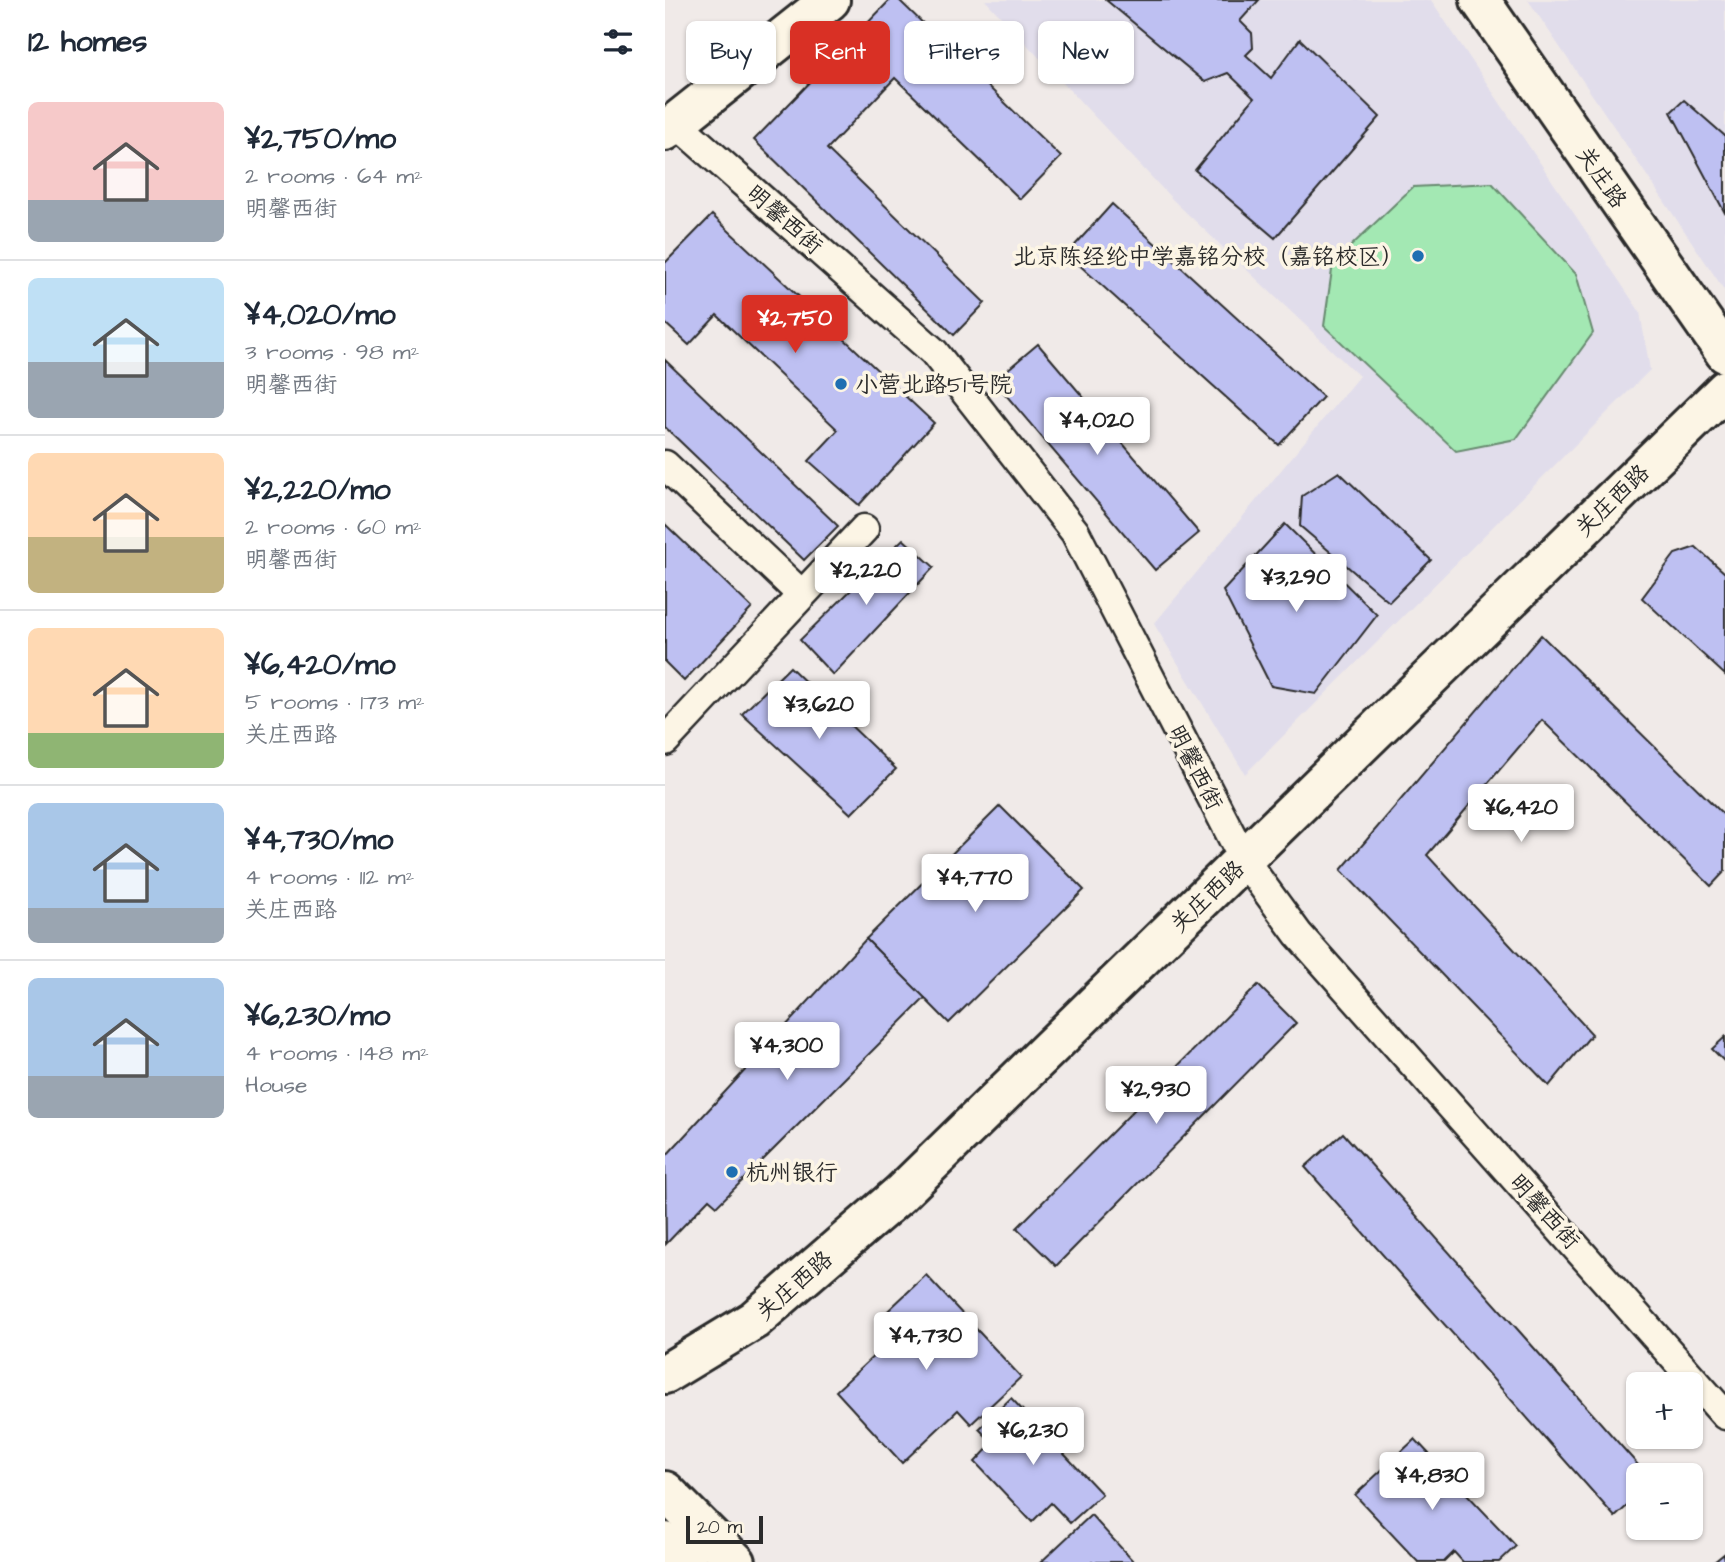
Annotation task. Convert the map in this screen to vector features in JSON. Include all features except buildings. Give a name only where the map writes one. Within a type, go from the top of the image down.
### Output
[{"type":"street","points":[[670,127],[830,0]]},
{"type":"street","name":"关庄路","points":[[1480,0],[1725,353]]},
{"type":"street","name":"明馨西街","points":[[670,127],[935,352],[1075,532],[1244,860],[1298,934],[1725,1415]]},
{"type":"street","name":"关庄西路","points":[[665,1374],[754,1320],[899,1194],[1725,390]]},
{"type":"street","points":[[665,464],[801,594]]},
{"type":"street","points":[[665,741],[864,529]]},
{"type":"street","points":[[665,1491],[736,1562]]},
{"type":"street","points":[[665,1542],[687,1562]]},
{"type":"shaded area","name":"北京陈经纶中学嘉铭分校（嘉铭校区）","points":[[985,0],[1431,0],[1640,312],[1650,370],[1245,774],[1154,624],[1359,376],[1174,201],[1064,84],[1134,84],[1134,21],[1038,21],[1038,56],[1024,41],[1024,21],[1005,21]]},
{"type":"shaded area","points":[[1528,0],[1725,0],[1725,291]]},
{"type":"green space","points":[[1492,183],[1576,274],[1593,333],[1516,439],[1456,451],[1324,326],[1333,263],[1413,187]]},
{"type":"place","name":"北京陈经纶中学嘉铭分校（嘉铭校区）","points":[[1418,256]]},
{"type":"place","name":"小营北路51号院","points":[[841,384]]},
{"type":"place","name":"杭州银行","points":[[732,1172]]}]
